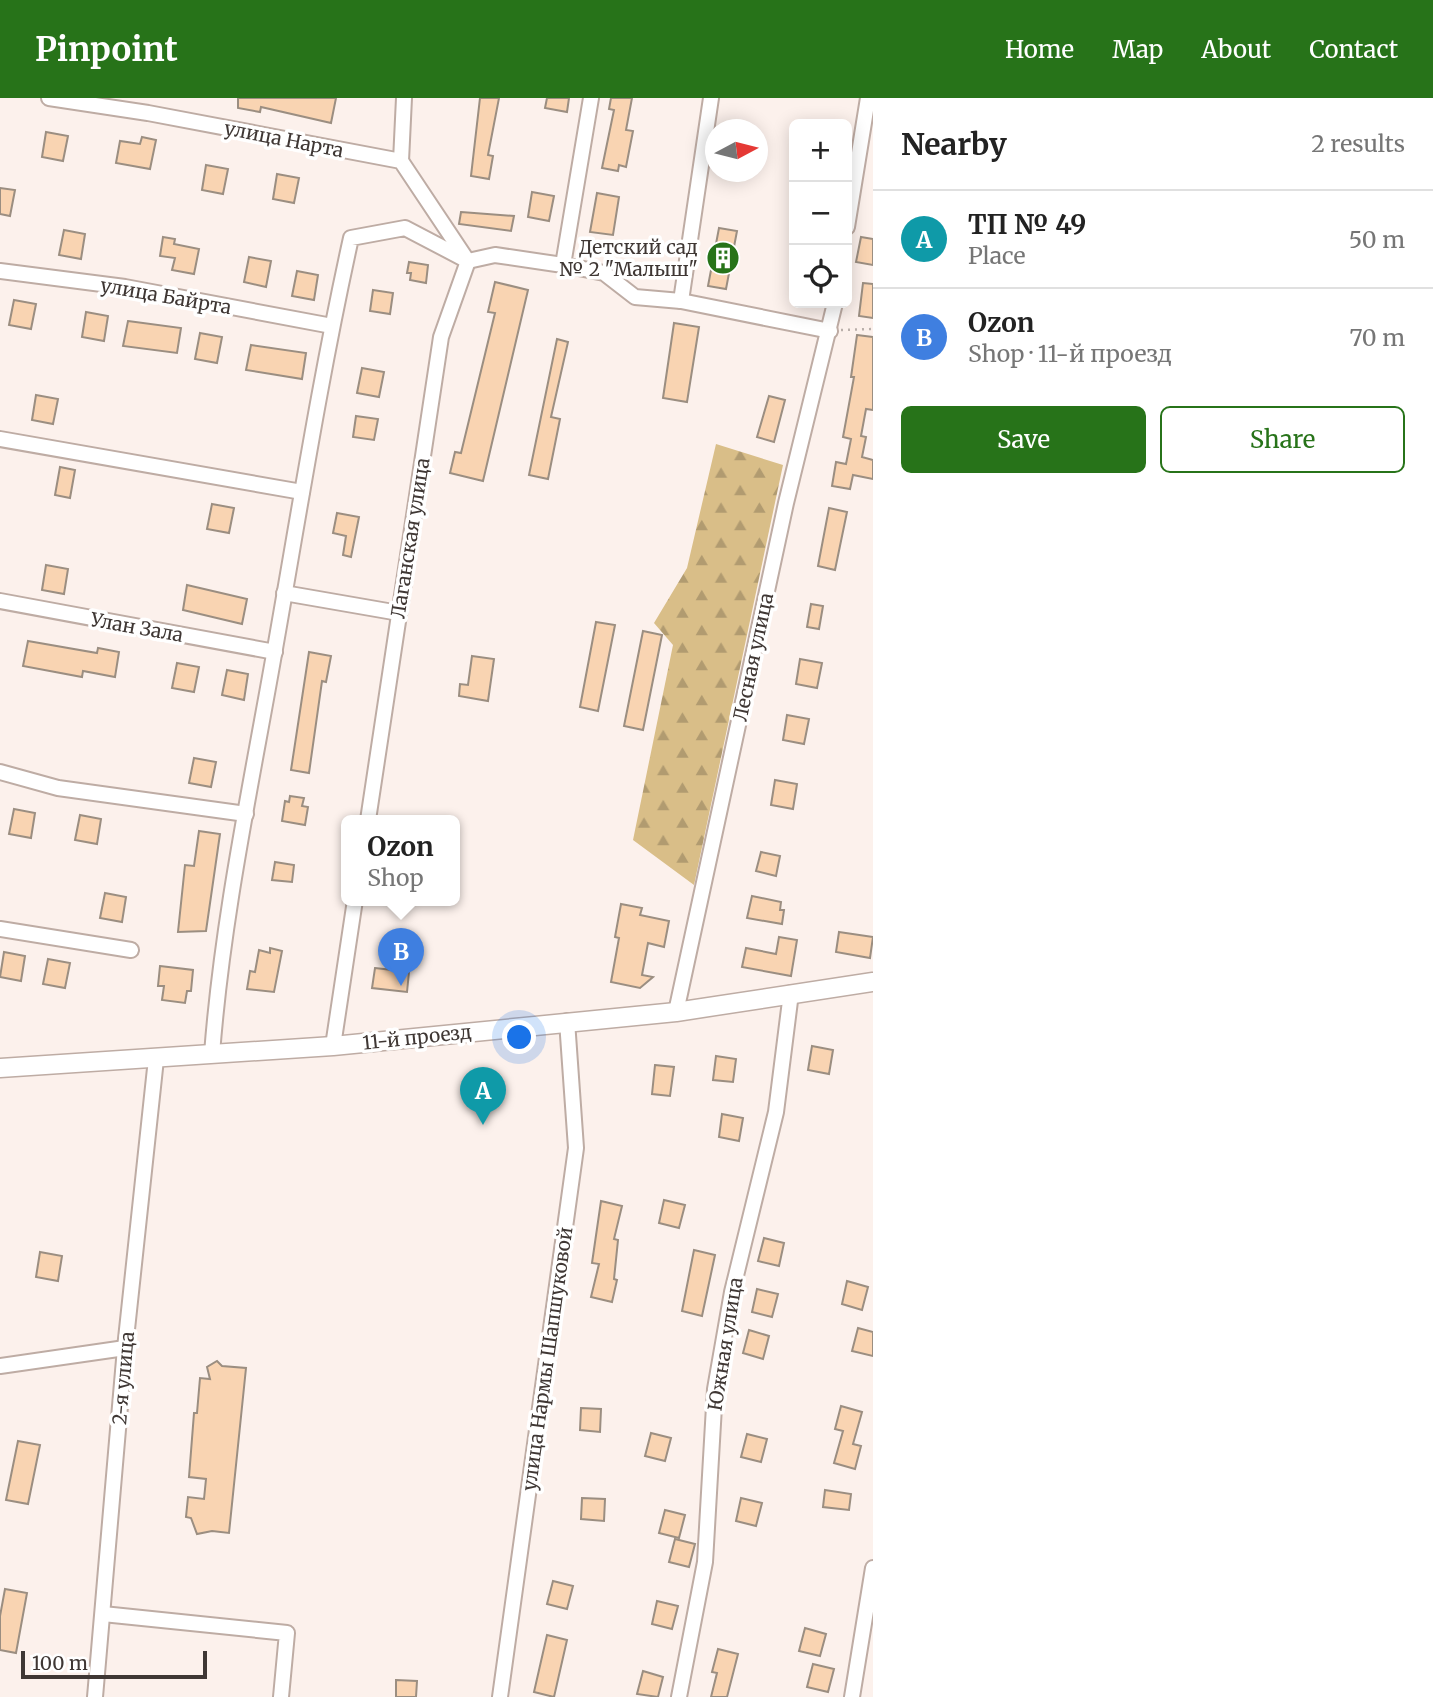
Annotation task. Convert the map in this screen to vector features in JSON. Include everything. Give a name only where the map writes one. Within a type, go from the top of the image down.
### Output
[{"type":"street","name":"улица Нарта","points":[[49,98],[148,113],[401,161]]},
{"type":"street","points":[[404,98],[401,161],[468,261]]},
{"type":"street","points":[[563,265],[591,98]]},
{"type":"street","points":[[681,301],[711,98]]},
{"type":"street","points":[[852,196],[868,98]]},
{"type":"street","points":[[212,1054],[215,1012],[246,814],[332,326],[351,237],[405,228],[468,261],[495,255],[563,265],[604,273],[635,296],[681,301],[830,331]]},
{"type":"street","name":"Лаганская улица","points":[[369,815],[441,337],[468,261]]},
{"type":"street","name":"улица Байрта","points":[[0,271],[125,287],[332,326]]},
{"type":"street","name":"Лесная улица","points":[[676,1012],[786,503],[834,308]]},
{"type":"street","points":[[0,439],[302,492]]},
{"type":"street","points":[[285,593],[399,613]]},
{"type":"street","name":"Улан Зала","points":[[0,601],[275,652]]},
{"type":"street","points":[[0,772],[58,788],[246,814]]},
{"type":"street","points":[[333,1046],[354,906]]},
{"type":"street","points":[[0,929],[131,950]]},
{"type":"street","name":"11-й проезд","points":[[0,1069],[333,1046],[676,1012],[873,982]]},
{"type":"street","name":"Южная улица","points":[[679,1697],[705,1562],[715,1389],[732,1292],[776,1112],[791,993]]},
{"type":"street","name":"улица Нармы Шапшуковой","points":[[500,1697],[576,1147],[567,1021]]},
{"type":"street","name":"2-я улица","points":[[95,1697],[125,1349],[156,1059]]},
{"type":"street","points":[[0,1366],[125,1349]]},
{"type":"street","points":[[852,1697],[873,1567]]},
{"type":"street","points":[[103,1614],[287,1633],[281,1697]]},
{"type":"path","points":[[830,331],[873,329]]},
{"type":"green space","points":[[716,444],[783,465],[694,885],[633,840],[673,645],[654,623],[687,568]]},
{"type":"building","points":[[238,98],[336,98],[331,123],[261,107],[260,112],[238,108]]},
{"type":"building","points":[[480,98],[499,98],[488,155],[493,156],[489,179],[471,176]]},
{"type":"building","points":[[547,98],[569,98],[567,112],[545,108]]},
{"type":"building","points":[[611,98],[632,98],[626,130],[633,131],[626,167],[619,165],[618,171],[602,168],[614,110],[609,109]]},
{"type":"building","points":[[46,132],[68,136],[63,161],[42,157]]},
{"type":"building","points":[[142,137],[156,140],[150,169],[116,163],[120,141],[140,144]]},
{"type":"building","points":[[206,165],[228,169],[223,194],[202,190]]},
{"type":"building","points":[[277,174],[299,178],[294,203],[273,199]]},
{"type":"building","points":[[0,188],[15,190],[10,216],[0,214]]},
{"type":"building","points":[[532,192],[554,196],[549,221],[528,217]]},
{"type":"building","points":[[597,193],[619,197],[613,235],[590,232]]},
{"type":"building","points":[[461,212],[514,216],[511,231],[459,224]]},
{"type":"building","name":"Детский сад № 2 \"Малыш\"","points":[[719,228],[737,231],[726,289],[708,286]]},
{"type":"building","points":[[64,230],[85,234],[81,259],[59,255]]},
{"type":"building","points":[[163,237],[175,239],[174,244],[199,249],[194,274],[172,270],[175,258],[160,256]]},
{"type":"building","points":[[861,237],[873,239],[873,265],[856,262]]},
{"type":"building","points":[[249,257],[271,261],[266,287],[244,282]]},
{"type":"building","points":[[409,262],[428,265],[426,283],[410,280],[411,273],[407,273]]},
{"type":"building","points":[[297,271],[318,275],[314,300],[292,296]]},
{"type":"building","points":[[495,282],[528,290],[483,481],[450,473],[455,452],[461,453],[495,313],[488,312]]},
{"type":"building","points":[[863,283],[873,284],[873,318],[859,316]]},
{"type":"building","points":[[373,290],[393,293],[390,314],[370,311]]},
{"type":"building","points":[[14,300],[36,304],[31,329],[9,325]]},
{"type":"building","points":[[86,312],[108,316],[104,341],[82,337]]},
{"type":"building","points":[[128,321],[181,328],[177,353],[123,346]]},
{"type":"building","points":[[674,323],[699,327],[687,402],[663,398]]},
{"type":"building","points":[[200,333],[222,337],[217,363],[195,359]]},
{"type":"building","points":[[857,335],[873,337],[873,410],[866,409],[861,436],[866,437],[862,457],[873,460],[873,479],[853,475],[850,489],[832,486],[836,462],[846,464],[851,439],[843,437],[854,377],[851,377]]},
{"type":"building","points":[[557,339],[568,342],[551,417],[560,419],[548,479],[529,475]]},
{"type":"building","points":[[251,345],[306,353],[302,379],[246,370]]},
{"type":"building","points":[[362,368],[384,372],[379,397],[357,393]]},
{"type":"building","points":[[36,395],[58,399],[53,424],[32,420]]},
{"type":"building","points":[[769,396],[785,400],[774,442],[757,437]]},
{"type":"building","points":[[356,416],[378,419],[374,440],[353,437]]},
{"type":"building","points":[[60,467],[75,470],[70,498],[55,495]]},
{"type":"building","points":[[212,504],[234,508],[229,533],[207,529]]},
{"type":"building","points":[[829,508],[847,512],[835,570],[818,566]]},
{"type":"building","points":[[337,513],[359,517],[351,557],[343,555],[346,536],[333,533]]},
{"type":"building","points":[[46,565],[68,569],[64,594],[42,590]]},
{"type":"building","points":[[187,585],[247,599],[242,624],[183,610]]},
{"type":"building","points":[[811,604],[823,606],[819,629],[807,627]]},
{"type":"building","points":[[596,622],[615,625],[598,711],[580,707]]},
{"type":"building","points":[[643,631],[662,635],[643,730],[624,726]]},
{"type":"building","points":[[28,641],[97,653],[98,648],[119,652],[115,677],[83,671],[82,677],[23,666]]},
{"type":"building","points":[[309,652],[331,656],[326,682],[322,681],[309,773],[291,770]]},
{"type":"building","points":[[472,656],[494,659],[488,701],[459,696],[460,684],[468,685]]},
{"type":"building","points":[[800,659],[822,663],[817,688],[796,684]]},
{"type":"building","points":[[177,663],[199,667],[194,692],[172,688]]},
{"type":"building","points":[[227,670],[248,674],[244,700],[222,695]]},
{"type":"building","points":[[787,715],[809,719],[804,744],[783,740]]},
{"type":"building","points":[[194,758],[216,762],[211,787],[189,783]]},
{"type":"building","points":[[775,780],[797,784],[793,809],[771,805]]},
{"type":"building","points":[[290,796],[304,798],[302,806],[308,807],[305,825],[282,821],[285,801],[289,802]]},
{"type":"building","points":[[14,809],[35,813],[31,838],[9,834]]},
{"type":"building","points":[[80,815],[101,819],[97,844],[75,840]]},
{"type":"building","points":[[199,831],[220,834],[206,931],[178,932],[185,865],[194,866]]},
{"type":"building","points":[[761,852],[780,856],[776,876],[756,871]]},
{"type":"building","points":[[275,862],[294,865],[292,882],[272,880]]},
{"type":"building","points":[[105,893],[126,897],[122,922],[100,918]]},
{"type":"building","points":[[752,896],[781,902],[780,910],[784,910],[782,924],[747,918]]},
{"type":"building","points":[[621,904],[642,908],[640,915],[669,921],[664,947],[648,943],[642,975],[653,977],[640,988],[611,982],[619,938],[615,937]]},
{"type":"building","points":[[839,932],[873,937],[870,958],[836,952]]},
{"type":"building","points":[[779,937],[797,940],[791,976],[742,967],[746,948],[776,954]]},
{"type":"building","points":[[270,948],[282,951],[274,992],[247,989],[250,971],[255,972],[259,950],[270,953]]},
{"type":"building","points":[[4,952],[25,956],[21,981],[0,977]]},
{"type":"building","points":[[48,959],[70,963],[65,988],[43,984]]},
{"type":"building","points":[[160,966],[193,970],[191,991],[187,991],[185,1003],[162,1000],[164,986],[158,986]]},
{"type":"building","points":[[375,968],[409,972],[407,992],[372,988]]},
{"type":"building","points":[[812,1046],[833,1050],[829,1074],[808,1070]]},
{"type":"building","points":[[716,1056],[736,1059],[733,1082],[713,1080]]},
{"type":"building","points":[[655,1065],[674,1067],[670,1096],[652,1094]]},
{"type":"building","points":[[722,1114],[743,1118],[739,1141],[719,1137]]},
{"type":"building","points":[[664,1200],[685,1205],[679,1228],[659,1223]]},
{"type":"building","points":[[601,1201],[622,1206],[614,1239],[618,1240],[614,1279],[617,1280],[612,1302],[591,1297],[599,1264],[592,1263]]},
{"type":"building","points":[[764,1238],[784,1243],[779,1266],[758,1261]]},
{"type":"building","points":[[694,1250],[715,1255],[702,1316],[682,1311]]},
{"type":"building","points":[[40,1252],[62,1256],[58,1281],[36,1277]]},
{"type":"building","points":[[847,1281],[868,1287],[862,1310],[842,1304]]},
{"type":"building","points":[[757,1289],[778,1294],[772,1317],[752,1312]]},
{"type":"building","points":[[858,1328],[873,1332],[873,1356],[852,1351]]},
{"type":"building","points":[[749,1330],[769,1336],[763,1359],[743,1353]]},
{"type":"building","points":[[217,1361],[222,1366],[246,1368],[229,1533],[212,1531],[197,1534],[191,1518],[186,1517],[188,1497],[204,1499],[206,1479],[189,1477],[194,1413],[197,1413],[200,1378],[210,1379],[207,1367]]},
{"type":"building","points":[[841,1406],[862,1412],[853,1444],[861,1446],[855,1469],[834,1463],[843,1431],[835,1429]]},
{"type":"building","points":[[581,1408],[601,1409],[600,1432],[580,1430]]},
{"type":"building","points":[[651,1433],[671,1438],[665,1461],[645,1456]]},
{"type":"building","points":[[747,1434],[767,1439],[761,1462],[741,1457]]},
{"type":"building","points":[[18,1441],[40,1445],[28,1504],[6,1500]]},
{"type":"building","points":[[825,1490],[851,1494],[849,1510],[823,1507]]},
{"type":"building","points":[[582,1498],[605,1499],[604,1521],[581,1519]]},
{"type":"building","points":[[741,1498],[762,1503],[756,1526],[736,1521]]},
{"type":"building","points":[[665,1510],[685,1515],[679,1538],[659,1533]]},
{"type":"building","points":[[675,1539],[695,1544],[689,1567],[669,1562]]},
{"type":"building","points":[[553,1581],[573,1586],[567,1609],[547,1604]]},
{"type":"building","points":[[5,1589],[27,1593],[16,1653],[0,1650],[0,1616]]},
{"type":"building","points":[[657,1601],[678,1606],[672,1629],[652,1624]]},
{"type":"building","points":[[805,1628],[826,1634],[820,1656],[799,1651]]},
{"type":"building","points":[[547,1635],[567,1640],[554,1697],[534,1692]]},
{"type":"building","points":[[718,1649],[738,1654],[727,1697],[711,1697],[717,1673],[712,1672]]},
{"type":"building","points":[[813,1664],[834,1669],[828,1692],[807,1687]]},
{"type":"building","points":[[643,1671],[663,1677],[658,1697],[637,1694]]},
{"type":"building","points":[[396,1680],[417,1681],[416,1697],[396,1697]]},
{"type":"place","name":"Детский сад № 2 \"Малыш\"","points":[[723,258]]},
{"type":"place","name":"Ozon","points":[[401,986]]},
{"type":"place","name":"ТП № 49","points":[[483,1125]]}]
